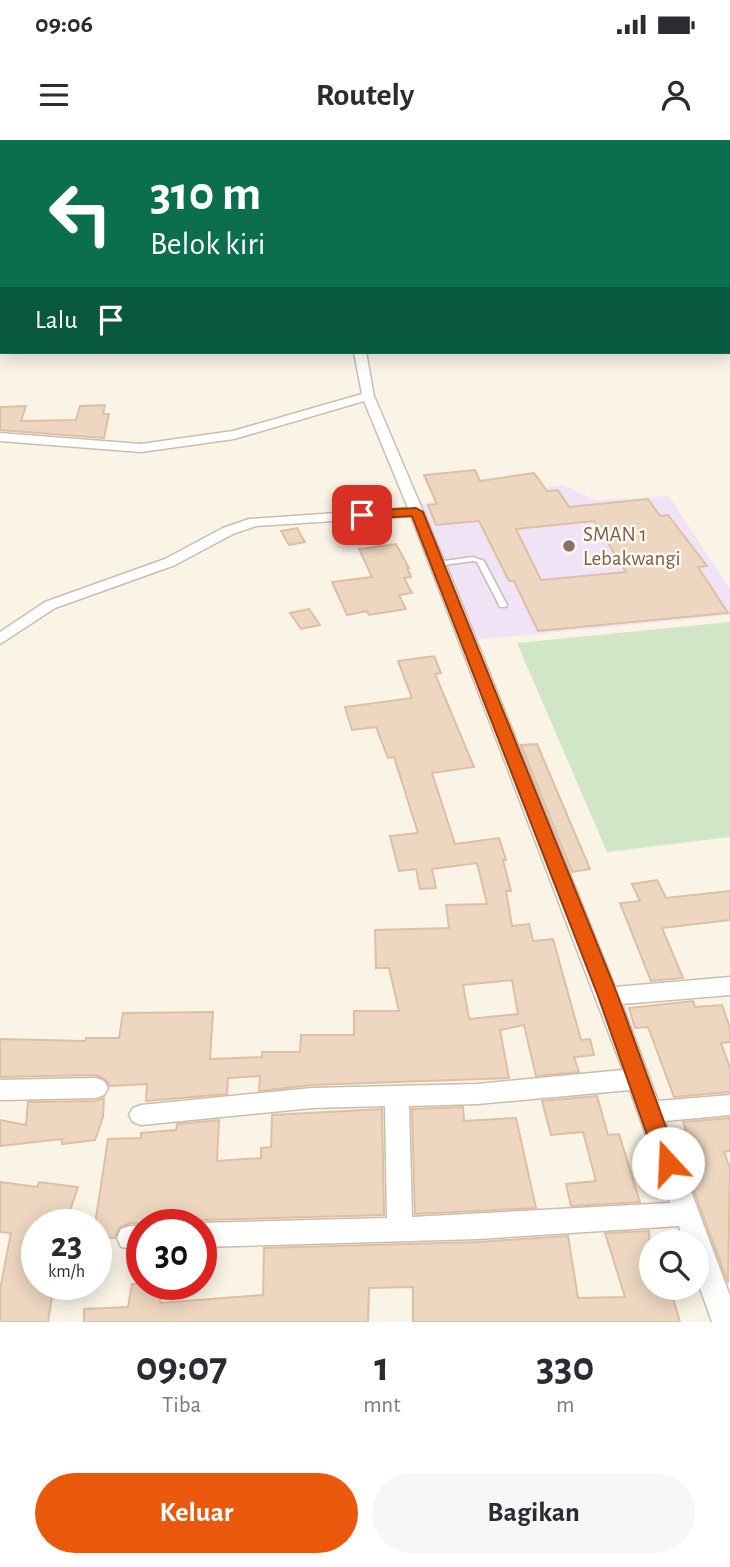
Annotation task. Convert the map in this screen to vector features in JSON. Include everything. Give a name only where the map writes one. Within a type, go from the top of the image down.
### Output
[{"type":"street","points":[[360,354],[368,396],[438,564],[608,996],[726,1322]]},
{"type":"street","points":[[0,437],[141,449],[234,435],[368,396]]},
{"type":"street","points":[[0,639],[50,605],[170,562],[240,525],[416,512]]},
{"type":"street","points":[[608,996],[730,986]]},
{"type":"street","points":[[141,1115],[313,1098],[477,1094],[638,1079]]},
{"type":"street","points":[[0,1090],[96,1088]]},
{"type":"street","points":[[397,1096],[400,1229]]},
{"type":"street","points":[[650,1112],[730,1105]]},
{"type":"street","points":[[217,1235],[400,1229],[687,1214]]},
{"type":"lane","points":[[438,564],[473,559],[480,561],[503,605]]},
{"type":"shaded area","name":"SMAN 1 Lebakwangi","points":[[563,485],[595,500],[669,496],[730,589],[730,615],[474,640],[418,504]]},
{"type":"green space","points":[[730,622],[730,837],[607,852],[517,643]]},
{"type":"building","points":[[105,405],[103,414],[109,414],[104,438],[0,430],[0,407],[26,406],[21,421],[76,420],[80,406]]},
{"type":"building","points":[[475,470],[480,481],[534,473],[547,491],[558,490],[569,507],[648,499],[660,516],[668,515],[707,566],[698,567],[728,613],[538,631],[514,581],[509,581],[479,521],[436,525],[428,505],[437,504],[424,475]],"holes":[[[594,521],[626,572],[541,580],[516,529]]]},
{"type":"building","points":[[378,495],[384,507],[361,509],[355,498]]},
{"type":"building","points":[[297,528],[305,542],[289,545],[281,531]]},
{"type":"building","points":[[396,544],[411,577],[404,578],[412,593],[399,595],[406,609],[369,615],[367,611],[347,615],[332,582],[372,577],[359,549]]},
{"type":"building","points":[[309,609],[320,625],[301,629],[290,613]]},
{"type":"building","points":[[434,656],[441,673],[435,674],[474,767],[432,773],[455,844],[499,838],[511,891],[506,891],[512,926],[529,924],[533,941],[553,939],[581,1040],[590,1039],[594,1055],[574,1057],[579,1072],[536,1076],[524,1025],[500,1030],[509,1078],[312,1085],[259,1091],[260,1076],[228,1078],[227,1094],[146,1101],[147,1084],[110,1086],[105,1079],[96,1075],[0,1077],[0,1039],[85,1041],[86,1038],[119,1038],[123,1013],[213,1012],[210,1059],[262,1057],[262,1052],[300,1052],[301,1035],[354,1035],[354,1011],[399,1011],[389,968],[376,968],[375,930],[449,928],[446,905],[487,904],[477,863],[432,869],[436,888],[420,889],[416,869],[399,871],[390,836],[418,833],[394,757],[388,758],[376,727],[352,730],[345,707],[412,698],[398,661]],"holes":[[[512,980],[518,1014],[469,1019],[463,985]]]},
{"type":"building","points":[[537,744],[590,869],[572,872],[521,745]]},
{"type":"building","points":[[657,880],[666,898],[730,891],[730,920],[662,928],[683,978],[651,981],[620,903],[640,901],[632,884]]},
{"type":"building","points":[[693,1001],[695,1007],[722,1005],[730,1028],[730,1042],[721,1043],[730,1068],[730,1092],[674,1097],[648,1027],[635,1028],[629,1008]]},
{"type":"building","points":[[597,1096],[608,1135],[619,1134],[640,1202],[571,1206],[566,1184],[596,1181],[583,1132],[551,1135],[542,1101]]},
{"type":"building","points":[[104,1098],[103,1117],[95,1140],[62,1144],[62,1139],[0,1146],[0,1120],[26,1125],[28,1102],[96,1101]]},
{"type":"building","points":[[463,1107],[464,1121],[516,1118],[536,1208],[415,1214],[412,1109]]},
{"type":"building","points":[[382,1109],[384,1215],[217,1220],[217,1209],[126,1209],[126,1225],[119,1228],[115,1238],[112,1238],[112,1209],[97,1209],[108,1139],[141,1138],[141,1133],[176,1130],[177,1124],[219,1120],[217,1161],[261,1158],[261,1148],[271,1147],[272,1115]]},
{"type":"building","points":[[730,1118],[730,1151],[724,1152],[730,1168],[728,1283],[672,1132],[686,1130],[683,1122]]},
{"type":"building","points":[[0,1182],[37,1187],[39,1182],[78,1187],[70,1209],[21,1209],[21,1300],[51,1300],[48,1322],[0,1322],[0,1290],[11,1233],[0,1232]]},
{"type":"building","points":[[639,1231],[639,1300],[674,1300],[680,1322],[413,1322],[413,1287],[369,1288],[368,1322],[84,1322],[84,1309],[128,1307],[129,1300],[160,1300],[160,1303],[263,1295],[264,1248],[478,1242],[568,1236],[578,1298],[625,1297],[605,1233]]},
{"type":"place","name":"SMAN 1 Lebakwangi","points":[[569,546]]},
{"type":"route","points":[[362,515],[416,512],[608,996],[668,1163]]}]
